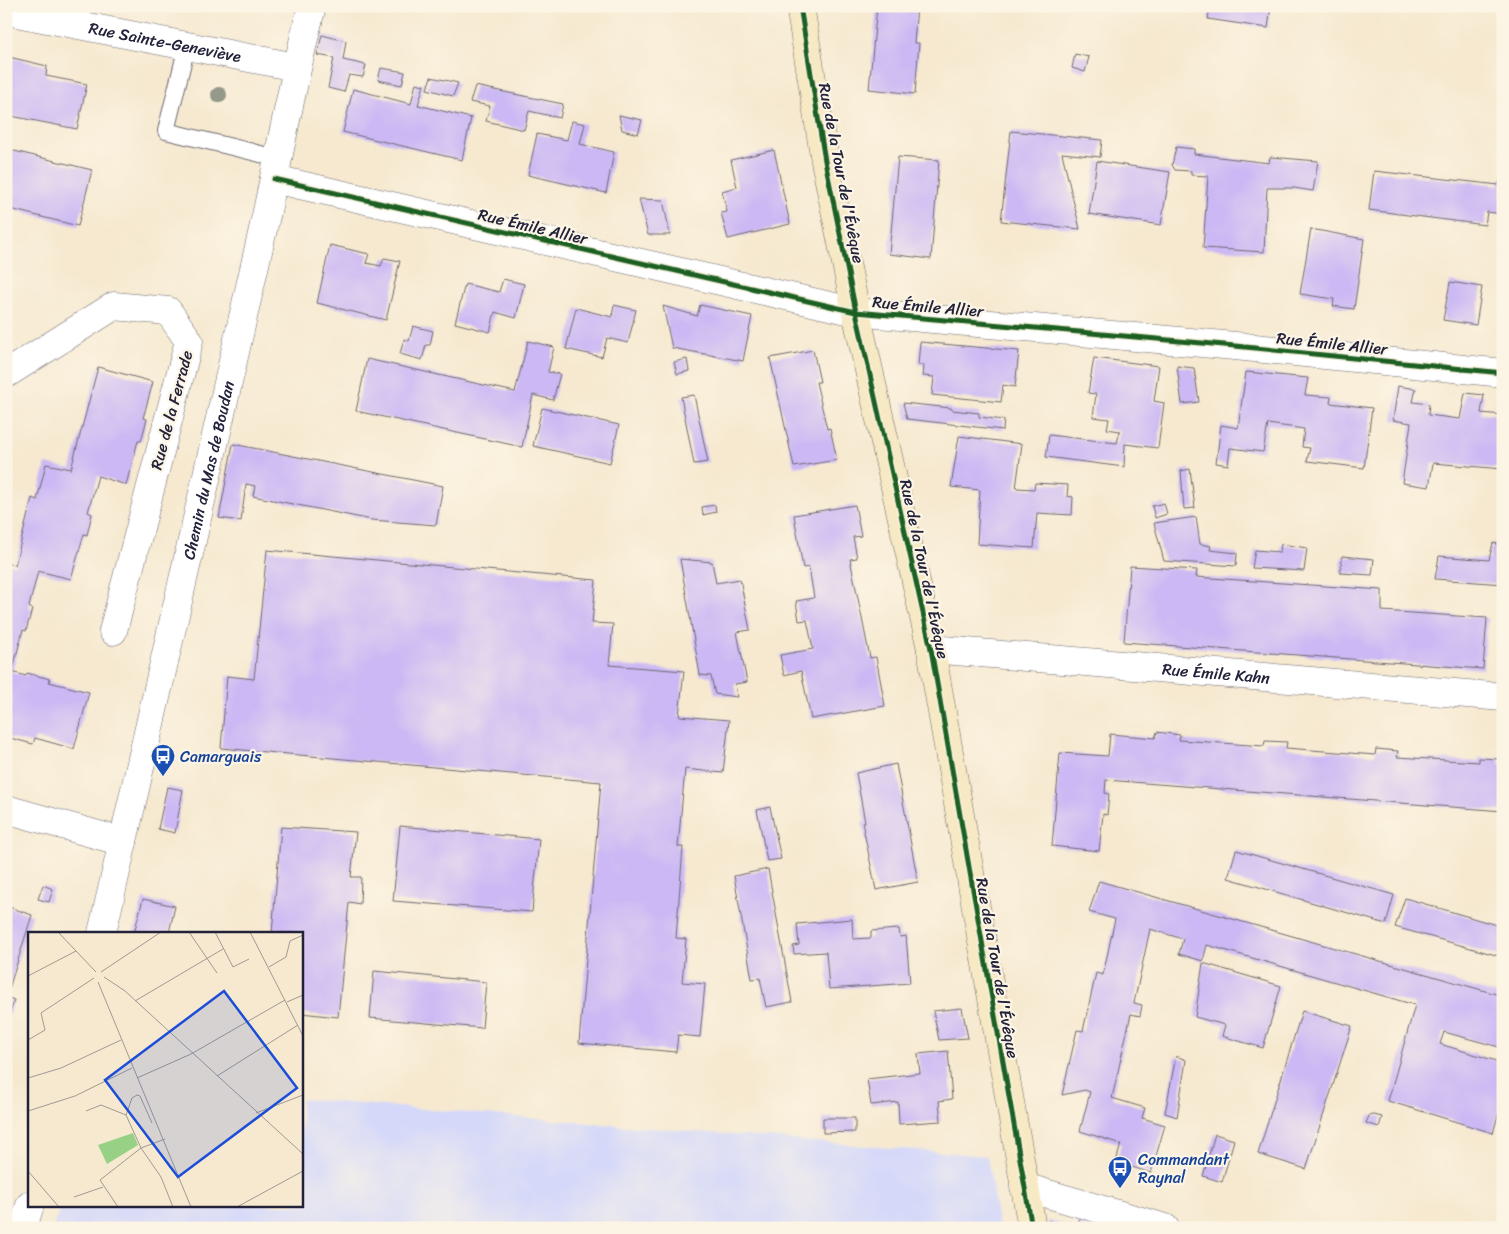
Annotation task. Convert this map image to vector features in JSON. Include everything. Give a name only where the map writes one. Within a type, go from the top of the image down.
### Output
[{"type":"street","name":"Chemin du Mas de Boudan","points":[[102,932],[276,169],[296,67],[312,6]]},
{"type":"street","name":"Rue de la Tour de l'Évêque","points":[[800,6],[825,161],[856,312],[931,649],[1032,1228]]},
{"type":"street","name":"Rue Sainte-Geneviève","points":[[6,12],[296,67]]},
{"type":"street","name":"Rue Émile Allier","points":[[276,169],[856,312],[1235,346],[1503,373]]},
{"type":"street","name":"Rue de la Ferrade","points":[[6,374],[114,306],[168,311],[189,341],[113,632]]},
{"type":"street","name":"Rue Émile Kahn","points":[[931,649],[1503,696]]},
{"type":"street","points":[[6,810],[123,842]]},
{"type":"street","points":[[1024,1187],[1165,1228]]},
{"type":"street","points":[[23,1228],[30,1206]]},
{"type":"lane","points":[[187,46],[166,130],[276,169]]},
{"type":"shaded area","points":[[302,1099],[987,1156],[999,1228],[53,1228],[61,1206],[302,1206]]},
{"type":"building","points":[[365,6],[382,6],[381,10]]},
{"type":"building","points":[[877,6],[917,6],[914,43],[919,43],[915,94],[869,89]]},
{"type":"building","points":[[1210,6],[1271,6],[1268,28],[1208,19]]},
{"type":"building","points":[[322,35],[346,41],[343,60],[366,65],[363,77],[349,75],[344,92],[328,88],[334,58],[317,55]]},
{"type":"building","points":[[1075,54],[1089,57],[1085,72],[1072,68]]},
{"type":"building","points":[[9,57],[47,66],[46,76],[87,84],[77,129],[6,115],[6,69]]},
{"type":"building","points":[[381,68],[405,72],[402,85],[378,80]]},
{"type":"building","points":[[431,77],[458,83],[453,96],[427,89]]},
{"type":"building","points":[[416,83],[424,85],[418,105],[471,118],[462,160],[343,132],[353,89],[411,104]]},
{"type":"building","points":[[475,86],[563,104],[560,118],[529,111],[524,130],[486,121],[490,106],[470,102]]},
{"type":"building","points":[[619,115],[642,120],[638,134],[622,130]]},
{"type":"building","points":[[572,121],[585,124],[580,144],[614,152],[606,193],[528,175],[537,134],[567,140]]},
{"type":"building","points":[[1011,131],[1102,140],[1100,157],[1062,153],[1080,229],[1001,221]]},
{"type":"building","points":[[1176,147],[1194,149],[1194,154],[1269,163],[1270,157],[1318,161],[1313,191],[1294,188],[1267,188],[1264,252],[1203,248],[1208,176],[1191,175],[1191,171],[1175,170],[1172,165]]},
{"type":"building","points":[[6,149],[92,170],[78,226],[6,208]]},
{"type":"building","points":[[774,150],[790,224],[728,239],[721,213],[727,212],[722,191],[737,187],[731,160]]},
{"type":"building","points":[[898,157],[939,160],[931,259],[889,254]]},
{"type":"building","points":[[1097,161],[1170,172],[1161,225],[1089,214]]},
{"type":"building","points":[[1374,171],[1499,185],[1500,179],[1503,179],[1503,214],[1487,212],[1485,225],[1369,210]]},
{"type":"building","points":[[639,199],[663,200],[670,235],[648,235]]},
{"type":"building","points":[[1311,229],[1364,239],[1354,309],[1333,306],[1334,299],[1300,294]]},
{"type":"building","points":[[330,245],[369,254],[366,263],[381,266],[384,258],[400,261],[386,320],[317,303]]},
{"type":"building","points":[[503,279],[524,284],[516,318],[495,312],[490,332],[455,323],[465,284],[499,292]]},
{"type":"building","points":[[1450,282],[1482,287],[1476,325],[1443,320]]},
{"type":"building","points":[[614,305],[636,310],[628,343],[607,338],[602,357],[566,349],[576,308],[612,317]]},
{"type":"building","points":[[700,305],[752,316],[743,361],[672,348],[663,306],[697,316]]},
{"type":"building","points":[[413,326],[433,331],[430,345],[426,345],[422,360],[400,354],[404,339],[409,341]]},
{"type":"building","points":[[528,341],[554,347],[548,372],[560,374],[553,400],[533,395],[522,447],[356,411],[367,359],[515,392]]},
{"type":"building","points":[[920,342],[1019,351],[1015,387],[1003,385],[1001,402],[932,395],[934,377],[923,376],[924,365],[918,365]]},
{"type":"building","points":[[813,350],[820,382],[816,382],[827,429],[830,428],[837,460],[794,467],[770,358]]},
{"type":"building","points":[[1094,358],[1159,366],[1154,401],[1164,403],[1158,448],[1125,444],[1124,467],[1046,457],[1049,435],[1117,443],[1120,431],[1107,429],[1109,419],[1093,417],[1096,394],[1088,393]]},
{"type":"building","points":[[687,359],[689,371],[677,374],[674,362]]},
{"type":"building","points":[[1177,366],[1194,368],[1199,402],[1182,404]]},
{"type":"building","points":[[98,367],[153,382],[143,418],[147,419],[141,441],[138,441],[126,485],[98,476],[88,512],[92,514],[87,535],[84,534],[71,579],[38,571],[29,607],[32,609],[26,631],[23,630],[12,672],[26,676],[27,673],[50,679],[49,682],[89,692],[74,749],[35,738],[33,744],[6,737],[6,563],[15,565],[32,498],[37,500],[46,464],[71,469]]},
{"type":"building","points":[[1246,372],[1308,378],[1305,395],[1331,397],[1330,403],[1372,408],[1364,468],[1307,461],[1310,448],[1302,447],[1304,429],[1268,424],[1263,452],[1230,448],[1228,465],[1216,463],[1221,425],[1238,428]]},
{"type":"building","points":[[1398,386],[1416,389],[1413,402],[1429,404],[1428,415],[1460,419],[1465,393],[1484,395],[1481,413],[1503,415],[1503,469],[1433,463],[1429,487],[1402,483],[1411,423],[1393,420]]},
{"type":"building","points":[[694,395],[708,462],[694,464],[681,397]]},
{"type":"building","points":[[903,403],[979,413],[979,417],[1004,420],[1003,430],[907,419]]},
{"type":"building","points":[[542,408],[619,425],[610,463],[533,446]]},
{"type":"building","points":[[959,436],[1022,444],[1016,488],[1034,489],[1035,483],[1068,485],[1067,496],[1073,497],[1072,515],[1037,513],[1034,548],[977,544],[980,490],[951,487]]},
{"type":"building","points":[[233,444],[443,486],[436,525],[372,520],[253,496],[255,486],[246,484],[241,521],[219,518]]},
{"type":"building","points":[[1190,469],[1195,508],[1184,509],[1181,471]]},
{"type":"building","points":[[1164,503],[1167,514],[1155,518],[1152,506]]},
{"type":"building","points":[[715,505],[716,512],[703,515],[702,507]]},
{"type":"building","points":[[855,505],[861,536],[853,537],[857,558],[850,559],[870,658],[876,657],[885,706],[811,719],[801,671],[784,675],[780,655],[813,649],[807,620],[799,621],[796,601],[814,598],[809,567],[803,568],[794,515]]},
{"type":"building","points":[[1196,517],[1200,544],[1211,546],[1210,550],[1237,553],[1236,566],[1164,561],[1154,523]]},
{"type":"building","points":[[1493,543],[1503,545],[1503,584],[1435,579],[1439,556],[1489,560]]},
{"type":"building","points":[[1281,544],[1307,548],[1304,571],[1252,568],[1255,550],[1280,552]]},
{"type":"building","points":[[267,550],[596,580],[592,623],[613,624],[609,665],[684,671],[679,716],[729,720],[723,773],[685,769],[678,847],[683,847],[676,938],[686,939],[682,982],[705,984],[700,1037],[678,1035],[676,1052],[579,1043],[601,782],[221,748],[227,676],[254,679]]},
{"type":"building","points":[[1342,556],[1374,559],[1372,575],[1340,573]]},
{"type":"building","points":[[680,559],[712,562],[716,583],[740,579],[750,630],[737,632],[747,682],[735,684],[737,697],[715,694],[711,676],[700,675]]},
{"type":"building","points":[[1130,566],[1197,570],[1196,577],[1382,590],[1382,611],[1487,618],[1483,669],[1124,642]]},
{"type":"building","points":[[1157,732],[1180,735],[1179,740],[1264,746],[1265,741],[1287,742],[1286,748],[1375,755],[1376,749],[1398,751],[1397,757],[1479,762],[1479,758],[1500,759],[1500,764],[1503,764],[1503,811],[1106,780],[1105,793],[1109,794],[1107,815],[1103,814],[1099,851],[1052,846],[1060,753],[1108,756],[1110,734],[1155,738]]},
{"type":"building","points":[[896,764],[918,882],[876,890],[862,822],[865,822],[856,773]]},
{"type":"building","points":[[167,787],[183,790],[175,833],[158,829]]},
{"type":"building","points":[[770,807],[781,859],[767,861],[757,810]]},
{"type":"building","points":[[400,826],[539,839],[532,912],[393,901]]},
{"type":"building","points":[[281,827],[356,832],[351,877],[361,877],[360,904],[349,902],[338,1017],[302,1013],[302,932],[272,932]]},
{"type":"building","points":[[1236,850],[1394,895],[1386,924],[1228,878]]},
{"type":"building","points":[[768,869],[792,1002],[766,1007],[760,978],[752,979],[734,876]]},
{"type":"building","points":[[1099,881],[1503,996],[1503,1048],[1444,1032],[1440,1044],[1503,1063],[1503,1098],[1493,1133],[1388,1101],[1415,1005],[1207,945],[1203,961],[1179,954],[1183,939],[1150,929],[1134,1003],[1142,1005],[1140,1016],[1131,1014],[1112,1098],[1145,1108],[1142,1118],[1165,1125],[1151,1173],[1116,1162],[1121,1144],[1080,1131],[1090,1092],[1085,1090],[1062,1095],[1077,1030],[1083,1031],[1096,973],[1103,975],[1115,919],[1089,912]]},
{"type":"building","points":[[43,885],[53,889],[49,902],[38,899]]},
{"type":"building","points":[[1405,898],[1503,927],[1503,957],[1395,927]]},
{"type":"building","points":[[143,899],[175,906],[169,932],[134,932]]},
{"type":"building","points":[[6,906],[32,915],[7,995],[6,995]]},
{"type":"building","points":[[852,919],[853,939],[871,938],[871,931],[899,929],[900,937],[906,936],[910,983],[829,989],[826,952],[794,954],[793,946],[799,945],[797,924]]},
{"type":"building","points":[[1203,963],[1281,986],[1263,1048],[1222,1036],[1225,1025],[1195,1017]]},
{"type":"building","points":[[374,971],[486,982],[482,1028],[370,1018]]},
{"type":"building","points":[[6,997],[14,1000],[7,1024],[6,1024]]},
{"type":"building","points":[[962,1008],[968,1038],[939,1040],[933,1011]]},
{"type":"building","points":[[1302,1011],[1352,1026],[1306,1169],[1258,1154]]},
{"type":"building","points":[[948,1051],[952,1099],[939,1101],[941,1121],[899,1124],[898,1102],[871,1105],[867,1079],[920,1073],[918,1054]]},
{"type":"building","points":[[1176,1056],[1186,1060],[1177,1117],[1165,1113]]},
{"type":"building","points":[[1370,1114],[1382,1117],[1379,1127],[1366,1123]]},
{"type":"building","points":[[823,1118],[855,1118],[855,1132],[823,1133]]},
{"type":"building","points":[[1215,1134],[1234,1140],[1222,1182],[1203,1176]]},
{"type":"building","points":[[1081,1214],[1122,1228],[1077,1228]]},
{"type":"building","points":[[1048,1221],[1072,1227],[1072,1228],[1050,1228]]},
{"type":"cycle path","points":[[800,6],[825,161],[856,312],[931,649],[1032,1228]]},
{"type":"cycle path","points":[[274,179],[856,312],[1235,346],[1503,373]]},
{"type":"place","name":"Camarguais","points":[[163,777]]},
{"type":"place","name":"Commandant Raynal","points":[[1120,1189]]}]
